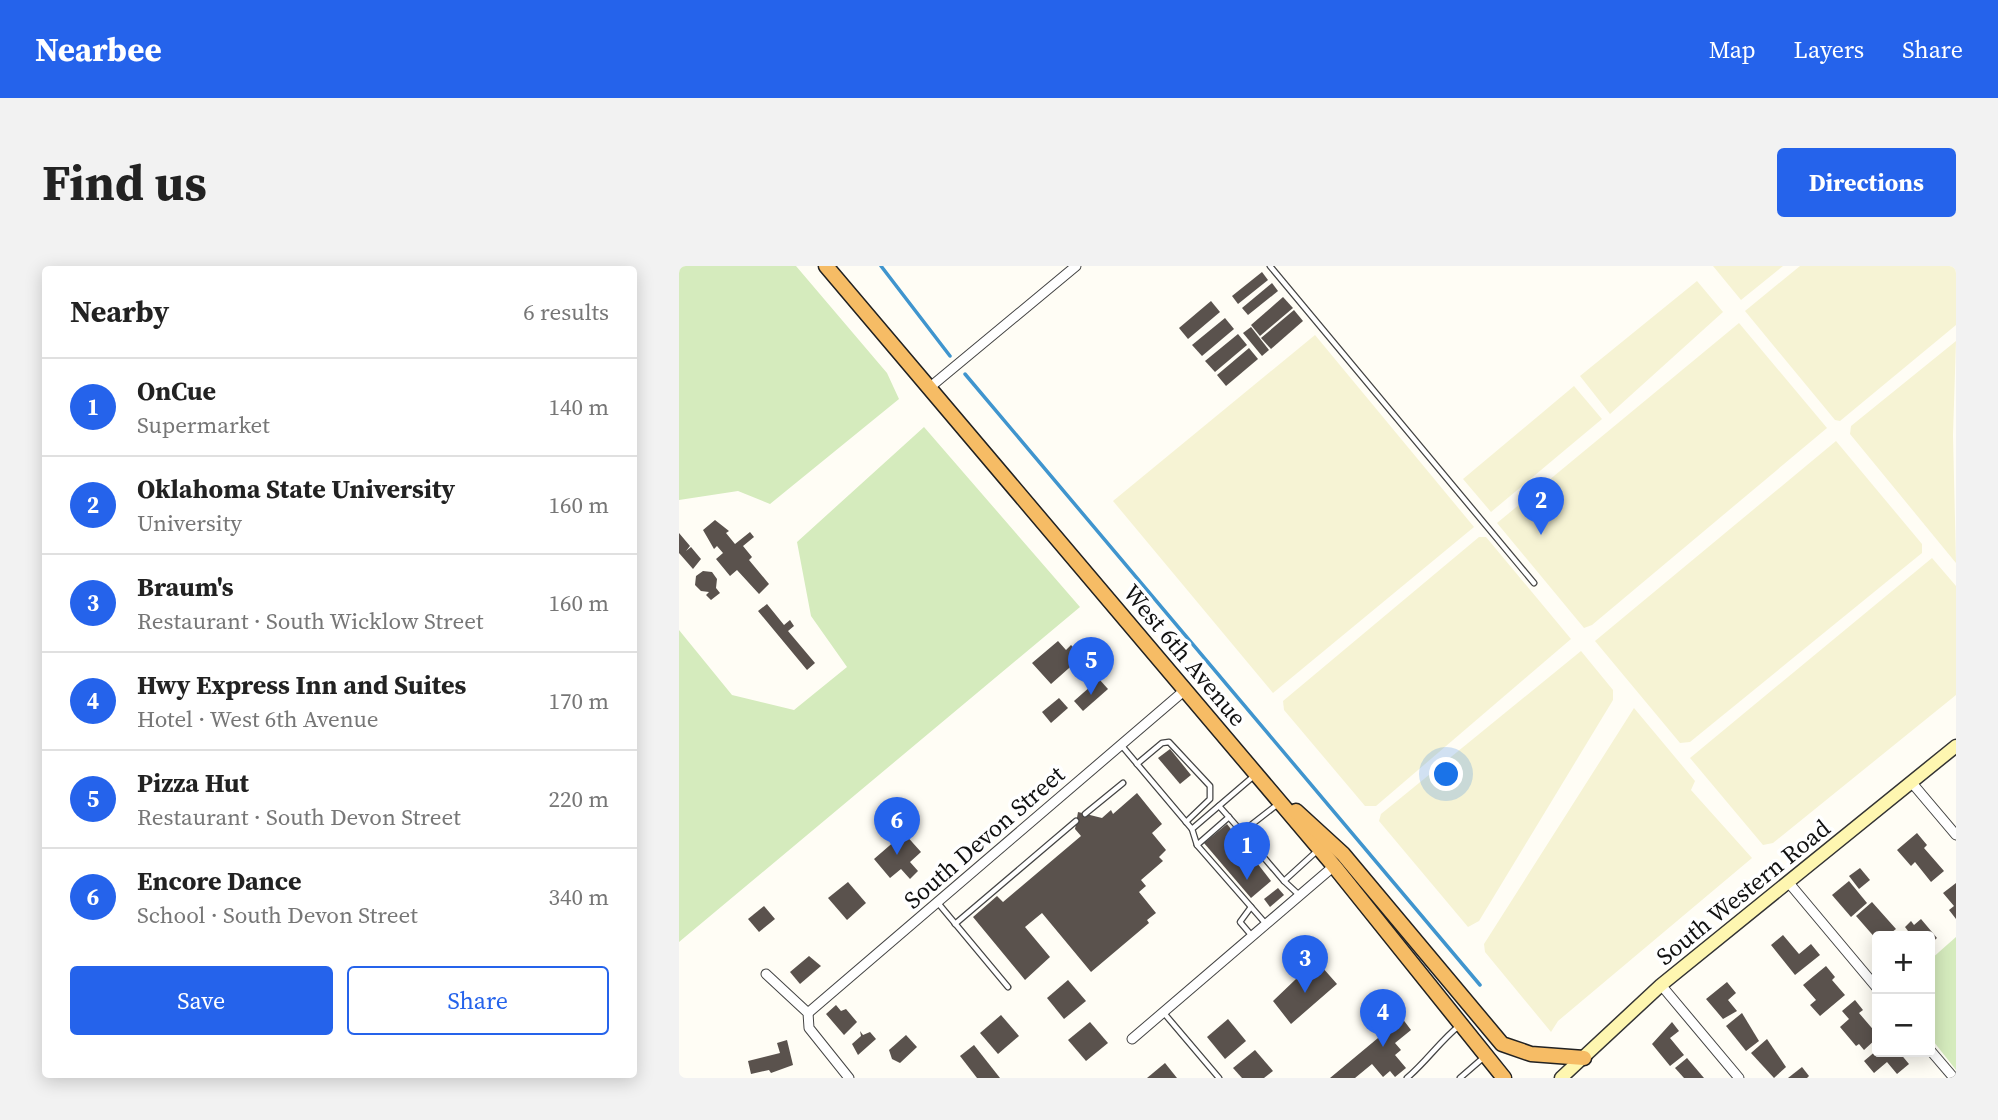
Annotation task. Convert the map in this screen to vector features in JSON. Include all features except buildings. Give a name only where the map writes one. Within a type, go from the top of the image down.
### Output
[{"type":"highway","name":"West 6th Avenue","points":[[826,266],[1334,866],[1504,1078]]},
{"type":"highway","points":[[1256,775],[1343,854],[1502,1044],[1531,1054],[1584,1058]]},
{"type":"main road","name":"South Western Road","points":[[1561,1078],[1661,985],[1956,746]]},
{"type":"street","points":[[929,388],[1076,266]]},
{"type":"street","name":"South Devon Street","points":[[808,1013],[1185,691]]},
{"type":"street","points":[[1912,783],[1956,835]]},
{"type":"street","points":[[1132,1040],[1334,866]]},
{"type":"street","points":[[1789,883],[1872,982]]},
{"type":"street","points":[[766,974],[808,1013],[809,1028],[849,1078]]},
{"type":"street","points":[[1661,985],[1739,1078]]},
{"type":"street","points":[[1935,1056],[1954,1078]]},
{"type":"lane","points":[[1270,266],[1534,583]]},
{"type":"lane","points":[[1137,764],[1162,743],[1169,742],[1210,786],[1210,799],[1185,822]]},
{"type":"lane","points":[[1121,745],[1192,829],[1196,845],[1222,869],[1266,924]]},
{"type":"lane","points":[[1192,829],[1256,775]]},
{"type":"lane","points":[[1085,814],[1123,783]]},
{"type":"lane","points":[[1237,836],[1279,803]]},
{"type":"lane","points":[[1219,806],[1283,881],[1300,895]]},
{"type":"lane","points":[[1196,845],[1229,817]]},
{"type":"lane","points":[[955,924],[1076,821]]},
{"type":"lane","points":[[1247,849],[1252,844]]},
{"type":"lane","points":[[1283,881],[1319,849]]},
{"type":"lane","points":[[1209,859],[1214,855]]},
{"type":"lane","points":[[937,903],[1008,987]]},
{"type":"lane","points":[[1251,907],[1240,922],[1252,936]]},
{"type":"lane","points":[[1163,1012],[1219,1078]]},
{"type":"lane","points":[[1407,1078],[1425,1063],[1442,1039],[1461,1025]]},
{"type":"lane","points":[[1460,1078],[1486,1055]]},
{"type":"shaded area","points":[[1713,266],[1783,266],[1741,300]]},
{"type":"shaded area","points":[[1800,266],[1956,266],[1956,325],[1840,421],[1835,420],[1745,311]]},
{"type":"shaded area","points":[[1697,281],[1723,312],[1610,414],[1580,376]]},
{"type":"shaded area","points":[[1739,323],[1827,428],[1592,625],[1584,628],[1497,523]]},
{"type":"shaded area","points":[[1315,335],[1474,527],[1273,693],[1113,501]]},
{"type":"shaded area","points":[[1956,341],[1953,435],[1956,563],[1850,434],[1851,426]]},
{"type":"shaded area","points":[[1574,386],[1602,419],[1491,512],[1463,479]]},
{"type":"shaded area","points":[[1836,441],[1922,544],[1922,553],[1690,742],[1680,743],[1595,641]]},
{"type":"shaded area","points":[[1479,537],[1486,537],[1571,639],[1376,806],[1365,806],[1284,710],[1283,701]]},
{"type":"shaded area","points":[[1932,558],[1956,586],[1956,695],[1773,843],[1763,845],[1690,758]]},
{"type":"shaded area","points":[[1581,651],[1613,690],[1613,700],[1479,921],[1468,927],[1379,821],[1381,814]]},
{"type":"shaded area","points":[[1634,708],[1695,781],[1691,790],[1752,858],[1558,1021],[1551,1032],[1485,952],[1484,944]]},
{"type":"green space","points":[[679,266],[796,266],[887,373],[899,399],[770,504],[738,491],[679,500]]},
{"type":"green space","points":[[924,427],[1080,607],[679,942],[679,630],[732,695],[794,710],[847,667],[811,616],[797,542]]},
{"type":"green space","points":[[1956,937],[1956,1070],[1935,1043],[1935,956]]},
{"type":"waterway","points":[[881,266],[950,356]]},
{"type":"waterway","points":[[965,374],[1480,985]]},
{"type":"place","name":"Oklahoma State University","points":[[1541,535]]},
{"type":"place","name":"Pizza Hut","points":[[1091,695]]},
{"type":"place","name":"Encore Dance","points":[[897,855]]},
{"type":"place","name":"OnCue","points":[[1247,880]]},
{"type":"place","name":"Braum's","points":[[1305,993]]},
{"type":"place","name":"Hwy Express Inn and Suites","points":[[1383,1047]]}]
